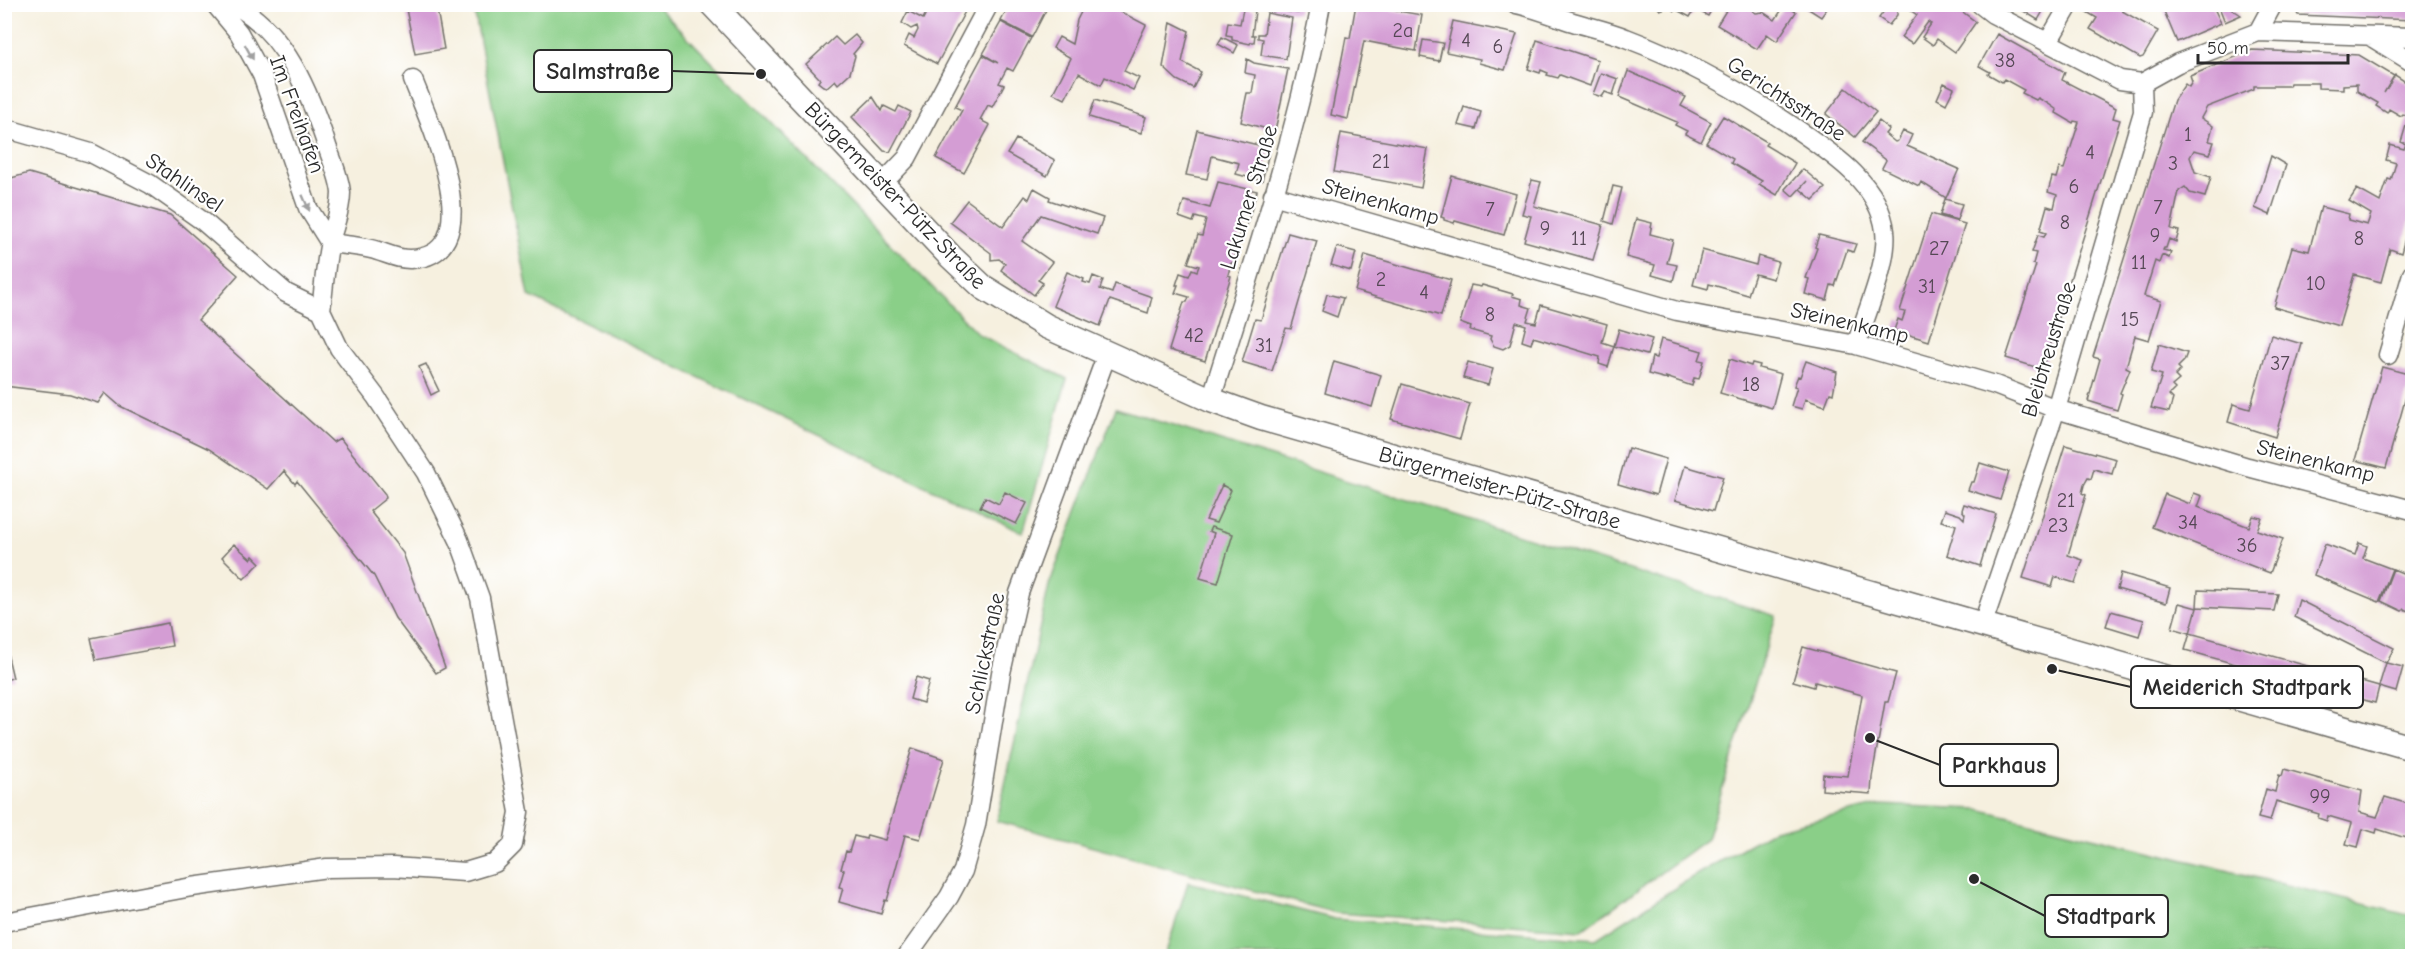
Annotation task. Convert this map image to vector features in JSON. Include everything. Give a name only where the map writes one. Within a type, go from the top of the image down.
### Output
[{"type":"main road","name":"Bürgermeister-Pütz-Straße","points":[[712,4],[951,257],[983,287],[1046,326],[1211,400],[1261,418],[2412,748]]},
{"type":"street","name":"Im Freihafen","points":[[215,4],[239,33],[262,75],[308,208],[330,243]]},
{"type":"street","name":"Im Freihafen","points":[[232,4],[244,10],[275,39],[298,73],[319,121],[341,189],[340,205],[330,243],[321,310]]},
{"type":"street","points":[[883,183],[907,158],[989,4]]},
{"type":"street","name":"Lakumer Straße","points":[[1211,400],[1293,130],[1309,68],[1321,4]]},
{"type":"street","name":"Gerichtsstraße","points":[[1516,4],[1624,37],[1740,91],[1823,147],[1852,172],[1870,192],[1885,230],[1885,251],[1856,345]]},
{"type":"street","points":[[1980,4],[1993,14],[2120,80],[2142,82],[2178,63],[2258,32],[2412,37]]},
{"type":"street","points":[[2048,42],[2070,4]]},
{"type":"street","points":[[2258,32],[2273,4]]},
{"type":"street","points":[[2368,35],[2412,62]]},
{"type":"street","points":[[330,243],[371,249],[409,259],[429,255],[437,250],[448,236],[452,228],[453,215],[443,158],[412,80]]},
{"type":"street","name":"Bleibtreustraße","points":[[1982,626],[2056,410],[2144,112],[2142,82]]},
{"type":"street","name":"Stahlinsel","points":[[4,128],[91,153],[150,184],[204,222],[286,293],[321,310]]},
{"type":"street","name":"Steinenkamp","points":[[1273,195],[1677,311],[1856,345],[1995,386],[2056,410],[2248,467],[2412,510]]},
{"type":"street","points":[[2388,355],[2412,274]]},
{"type":"street","points":[[4,922],[192,887],[327,868],[393,867],[465,872],[495,863],[513,845],[519,812],[480,598],[459,540],[426,473],[376,397],[339,348],[321,310]]},
{"type":"street","name":"Schlickstraße","points":[[908,957],[949,897],[963,871],[976,825],[1001,673],[1019,594],[1107,354]]},
{"type":"green space","points":[[473,5],[656,5],[978,334],[1067,379],[1023,533],[529,296]]},
{"type":"green space","points":[[1116,408],[1776,616],[1707,839],[1582,930],[1336,913],[997,821],[1049,585]]},
{"type":"green space","points":[[1880,805],[1978,809],[2412,916],[2412,956],[1165,956],[1188,882],[1335,919],[1596,939],[1694,876],[1774,830]]},
{"type":"building","points":[[405,4],[436,4],[444,49],[415,54]]},
{"type":"building","points":[[931,4],[969,4],[937,64],[904,46],[909,35],[914,38],[918,30],[917,26],[911,29],[902,23],[908,11],[923,19]]},
{"type":"building","points":[[1010,4],[1049,4],[1032,37],[1001,21]]},
{"type":"building","points":[[1082,4],[1106,4],[1146,25],[1124,71],[1139,78],[1133,90],[1105,77],[1101,85],[1079,73],[1065,99],[1053,93],[1071,58],[1053,48],[1059,37],[1072,44]]},
{"type":"building","points":[[1270,4],[1299,4],[1298,13],[1270,9]]},
{"type":"building","points":[[1356,4],[1422,15],[1416,51],[1364,41],[1348,119],[1331,115],[1346,37],[1350,38]]},
{"type":"building","points":[[1655,4],[1715,4],[1708,16],[1695,9],[1690,17],[1668,7],[1660,10]]},
{"type":"building","points":[[1730,4],[1743,4],[1756,13],[1763,12],[1775,20],[1785,5],[1796,12],[1777,41],[1767,34],[1757,49],[1717,25]]},
{"type":"building","points":[[1806,4],[1828,4],[1829,6],[1821,17],[1804,6]]},
{"type":"building","points":[[1889,4],[1897,4],[1897,15],[1889,25],[1879,18]]},
{"type":"building","points":[[1901,4],[1952,4],[1976,22],[1955,52],[1937,39],[1933,45],[1922,37],[1931,24],[1928,22],[1912,44],[1901,37],[1917,15]]},
{"type":"building","points":[[2012,4],[2047,4],[2038,20]]},
{"type":"building","points":[[2089,4],[2126,4],[2122,11],[2158,31],[2143,57],[2140,58],[2090,29],[2097,18],[2085,11]]},
{"type":"building","points":[[2161,4],[2178,4],[2180,8],[2189,4],[2212,4],[2221,23],[2177,42]]},
{"type":"building","points":[[2292,4],[2412,4],[2412,20],[2298,15]]},
{"type":"building","points":[[2226,5],[2241,15],[2225,22],[2219,7]]},
{"type":"building","points":[[1243,9],[1255,11],[1252,35],[1255,35],[1254,42],[1250,44],[1232,40],[1232,36],[1226,35],[1228,22],[1240,24]]},
{"type":"building","points":[[1267,13],[1292,18],[1286,59],[1261,55],[1263,39],[1258,38],[1258,34],[1264,34]]},
{"type":"building","points":[[1453,21],[1517,34],[1505,70],[1479,63],[1480,59],[1446,52]]},
{"type":"building","points":[[1001,22],[1031,38],[1013,71],[1007,68],[999,83],[1004,85],[992,107],[988,105],[980,120],[990,125],[964,173],[936,158],[962,110],[955,107],[983,55],[998,63],[983,54]]},
{"type":"building","points":[[1171,22],[1189,31],[1182,62],[1201,72],[1193,88],[1177,80],[1163,67]]},
{"type":"building","points":[[1997,34],[2065,72],[2062,80],[2116,108],[2113,118],[2120,120],[2042,369],[2006,358],[2036,265],[2033,264],[2036,253],[2032,252],[2038,235],[2044,237],[2046,233],[2040,231],[2047,206],[2054,208],[2057,195],[2048,192],[2052,177],[2056,178],[2059,168],[2064,169],[2079,122],[2074,121],[2073,123],[2056,113],[2057,110],[2047,103],[2022,93],[2024,90],[2004,79],[2002,82],[1979,66]]},
{"type":"building","points":[[855,35],[862,43],[853,54],[855,56],[850,73],[838,84],[835,80],[827,87],[823,86],[818,82],[820,79],[806,64],[835,37],[843,45]]},
{"type":"building","points":[[1222,37],[1238,45],[1234,53],[1218,44]]},
{"type":"building","points":[[1423,40],[1443,43],[1439,61],[1420,57]]},
{"type":"building","points":[[1537,40],[1598,60],[1590,86],[1560,75],[1558,78],[1547,75],[1548,73],[1541,70],[1540,73],[1528,69]]},
{"type":"building","points":[[2252,50],[2359,55],[2394,76],[2384,93],[2395,75],[2412,86],[2412,213],[2401,253],[2390,249],[2381,282],[2354,275],[2339,326],[2274,307],[2292,247],[2309,251],[2321,207],[2349,214],[2348,220],[2367,225],[2371,214],[2349,201],[2357,189],[2380,202],[2388,179],[2391,180],[2396,163],[2386,160],[2390,145],[2404,149],[2406,144],[2401,142],[2408,119],[2407,115],[2401,116],[2389,109],[2387,113],[2376,106],[2378,103],[2357,91],[2357,84],[2343,85],[2343,89],[2318,88],[2318,83],[2254,86],[2254,89],[2207,107],[2201,118],[2213,126],[2209,141],[2214,142],[2210,154],[2194,150],[2190,157],[2195,172],[2211,177],[2205,197],[2190,193],[2185,187],[2179,191],[2171,229],[2179,231],[2176,242],[2169,239],[2163,250],[2171,252],[2169,258],[2162,255],[2159,263],[2155,261],[2144,296],[2161,301],[2149,340],[2135,336],[2126,367],[2130,369],[2120,393],[2122,394],[2117,410],[2088,401],[2100,359],[2093,357],[2174,100],[2185,84],[2189,87],[2192,82],[2190,76]]},
{"type":"building","points":[[1247,59],[1254,63],[1288,69],[1275,131],[1241,122],[1247,93],[1252,93],[1255,75],[1245,73]]},
{"type":"building","points":[[1628,71],[1686,97],[1681,106],[1711,122],[1701,142],[1685,134],[1687,131],[1675,125],[1677,122],[1619,97]]},
{"type":"building","points":[[1601,73],[1618,79],[1613,95],[1605,92],[1602,97],[1593,94]]},
{"type":"building","points":[[1944,83],[1954,88],[1946,104],[1937,99]]},
{"type":"building","points":[[1846,88],[1876,112],[1855,137],[1826,114]]},
{"type":"building","points":[[873,97],[882,111],[884,106],[896,112],[899,106],[911,112],[890,152],[884,151],[852,117]]},
{"type":"building","points":[[1095,100],[1146,117],[1141,133],[1089,117]]},
{"type":"building","points":[[1464,107],[1481,112],[1476,129],[1458,125]]},
{"type":"building","points":[[1723,116],[1767,142],[1765,145],[1795,163],[1777,195],[1759,184],[1762,181],[1731,163],[1733,159],[1706,143]]},
{"type":"building","points":[[1879,121],[1889,129],[1885,134],[1895,142],[1898,141],[1903,131],[1912,135],[1907,146],[1959,169],[1946,198],[1921,182],[1919,186],[1882,168],[1886,160],[1862,142]]},
{"type":"building","points":[[306,130],[313,149],[303,152],[297,133]]},
{"type":"building","points":[[1197,130],[1270,148],[1262,181],[1236,174],[1239,163],[1212,156],[1207,179],[1186,175]]},
{"type":"building","points":[[1341,133],[1428,149],[1421,188],[1334,172]]},
{"type":"building","points":[[1016,139],[1055,160],[1047,176],[1007,154]]},
{"type":"building","points":[[2271,156],[2286,165],[2270,215],[2255,208]]},
{"type":"building","points":[[1803,169],[1825,188],[1813,200],[1800,189],[1807,181],[1793,196],[1785,189]]},
{"type":"building","points":[[29,173],[170,215],[238,275],[198,320],[333,442],[340,438],[385,494],[386,498],[370,511],[403,553],[445,668],[436,673],[395,618],[374,576],[297,481],[295,484],[284,471],[268,489],[209,449],[120,406],[105,393],[98,403],[70,394],[4,386],[4,180]]},
{"type":"building","points":[[1452,176],[1516,194],[1504,235],[1455,221],[1454,223],[1441,217]]},
{"type":"building","points":[[1532,180],[1541,182],[1534,206],[1603,225],[1593,260],[1524,241],[1531,216],[1522,214]]},
{"type":"building","points":[[1218,182],[1257,191],[1244,234],[1240,233],[1236,246],[1234,254],[1237,256],[1235,262],[1231,263],[1228,275],[1231,276],[1205,361],[1169,350],[1184,302],[1187,302],[1189,297],[1175,293],[1178,285],[1176,285],[1180,273],[1189,276],[1192,269],[1197,271],[1199,266],[1188,263],[1198,235],[1202,236],[1206,220],[1195,217],[1193,222],[1179,217],[1184,201],[1210,208]]},
{"type":"building","points":[[1613,186],[1622,188],[1613,224],[1604,221]]},
{"type":"building","points":[[1034,188],[1050,197],[1049,200],[1103,218],[1097,234],[1041,215],[1022,241],[1052,262],[1038,280],[1043,283],[1034,295],[1001,270],[1005,264],[999,259],[991,260],[991,253],[950,222],[967,200],[1003,227],[1025,196],[1029,199]]},
{"type":"building","points":[[1945,199],[1962,204],[1957,220],[1940,215]]},
{"type":"building","points":[[1931,214],[1965,224],[1929,341],[1894,330],[1898,319],[1902,321],[1905,312],[1900,311]]},
{"type":"building","points":[[1636,219],[1652,223],[1650,234],[1673,240],[1667,263],[1677,265],[1673,281],[1652,275],[1655,265],[1626,257]]},
{"type":"building","points":[[1288,233],[1317,241],[1291,329],[1286,328],[1272,371],[1242,362],[1255,319],[1261,320]]},
{"type":"building","points":[[1819,235],[1856,244],[1853,252],[1847,250],[1835,286],[1831,285],[1827,300],[1805,294],[1809,279],[1806,278],[1817,248],[1815,247]]},
{"type":"building","points":[[1337,247],[1356,252],[1351,271],[1331,265]]},
{"type":"building","points":[[1702,250],[1756,265],[1758,256],[1778,262],[1773,279],[1755,274],[1748,295],[1709,284],[1708,289],[1693,285]]},
{"type":"building","points":[[1365,255],[1451,280],[1441,316],[1355,291]]},
{"type":"building","points":[[1067,272],[1090,284],[1093,276],[1103,280],[1100,289],[1112,293],[1115,284],[1152,297],[1148,313],[1110,300],[1100,326],[1053,306]]},
{"type":"building","points":[[1471,285],[1481,287],[1482,285],[1522,299],[1521,305],[1531,308],[1527,321],[1536,323],[1541,305],[1607,324],[1602,342],[1614,346],[1608,367],[1599,364],[1600,357],[1567,347],[1533,337],[1531,344],[1522,341],[1526,325],[1516,322],[1510,345],[1503,349],[1494,346],[1490,339],[1491,336],[1470,330],[1471,327],[1460,323]]},
{"type":"building","points":[[1327,294],[1343,298],[1337,317],[1322,311]]},
{"type":"building","points":[[1619,329],[1652,339],[1647,355],[1614,346]]},
{"type":"building","points":[[2271,335],[2302,344],[2275,437],[2228,422],[2233,404],[2250,409]]},
{"type":"building","points":[[1661,339],[1702,351],[1699,360],[1704,361],[1699,379],[1694,378],[1692,386],[1666,377],[1667,379],[1648,374],[1652,357],[1656,358]]},
{"type":"building","points":[[2159,344],[2187,353],[2184,361],[2178,367],[2181,370],[2175,376],[2179,380],[2172,386],[2175,389],[2169,395],[2173,399],[2169,412],[2151,408],[2162,375],[2151,372]]},
{"type":"building","points":[[1730,359],[1751,366],[1752,363],[1760,365],[1759,368],[1781,374],[1772,408],[1720,393]]},
{"type":"building","points":[[1334,361],[1381,375],[1372,407],[1325,393]]},
{"type":"building","points":[[1806,361],[1837,372],[1833,394],[1830,393],[1825,406],[1805,399],[1802,409],[1791,406],[1797,387],[1794,386]]},
{"type":"building","points":[[1468,362],[1493,369],[1488,385],[1463,378]]},
{"type":"building","points":[[426,364],[439,391],[431,395],[419,367]]},
{"type":"building","points":[[2382,367],[2412,375],[2386,468],[2355,460]]},
{"type":"building","points":[[1402,384],[1470,404],[1460,439],[1391,419]]},
{"type":"building","points":[[2065,445],[2116,459],[2112,474],[2094,469],[2091,479],[2088,478],[2084,485],[2082,493],[2086,495],[2068,555],[2083,560],[2075,583],[2055,577],[2052,587],[2023,578]]},
{"type":"building","points":[[1628,448],[1666,459],[1656,495],[1618,484]]},
{"type":"building","points":[[1980,463],[2009,472],[2000,500],[1968,490],[1971,482],[1974,482]]},
{"type":"building","points":[[1685,466],[1723,477],[1713,511],[1675,500]]},
{"type":"building","points":[[1222,485],[1231,490],[1216,523],[1206,520]]},
{"type":"building","points":[[1005,492],[1027,503],[1016,524],[980,507],[985,497],[999,504]]},
{"type":"building","points":[[2194,493],[2202,496],[2198,507],[2249,527],[2253,516],[2262,518],[2257,530],[2283,539],[2270,573],[2152,527],[2165,494],[2190,504]]},
{"type":"building","points":[[1964,504],[1996,514],[1980,566],[1947,555],[1956,525],[1941,521],[1945,510],[1960,515],[1964,519],[1965,514],[1962,510]]},
{"type":"building","points":[[1211,527],[1233,534],[1218,583],[1200,578],[1214,533],[1209,531]]},
{"type":"building","points":[[2359,543],[2367,546],[2363,558],[2392,569],[2379,602],[2314,575],[2325,544],[2355,555]]},
{"type":"building","points":[[234,544],[251,559],[253,556],[260,563],[244,579],[222,557]]},
{"type":"building","points":[[2393,569],[2412,577],[2412,613],[2381,601]]},
{"type":"building","points":[[2121,573],[2170,588],[2166,603],[2117,589]]},
{"type":"building","points":[[2198,590],[2278,594],[2274,611],[2197,607]]},
{"type":"building","points":[[2299,600],[2394,648],[2386,663],[2294,617]]},
{"type":"building","points":[[2179,603],[2197,608],[2190,633],[2172,628]]},
{"type":"building","points":[[2111,611],[2144,620],[2139,636],[2106,626]]},
{"type":"building","points":[[168,623],[172,646],[96,660],[91,638]]},
{"type":"building","points":[[2190,633],[2379,686],[2386,663],[2403,667],[2396,692],[2379,687],[2375,703],[2185,650]]},
{"type":"building","points":[[4,640],[13,678],[4,680]]},
{"type":"building","points":[[1803,647],[1896,673],[1888,702],[1885,702],[1871,794],[1822,790],[1823,774],[1848,776],[1862,695],[1815,682],[1814,687],[1793,681]]},
{"type":"building","points":[[916,677],[929,681],[923,703],[910,699]]},
{"type":"building","points":[[912,748],[944,759],[920,839],[905,835],[887,901],[885,900],[881,914],[839,902],[843,888],[839,887],[844,870],[841,869],[846,851],[849,852],[854,836],[866,839],[867,835],[885,840]]},
{"type":"building","points":[[2284,769],[2362,791],[2359,812],[2377,817],[2385,797],[2412,805],[2412,840],[2377,829],[2376,833],[2363,829],[2358,847],[2346,844],[2352,823],[2328,816],[2327,821],[2318,818],[2319,814],[2276,801],[2270,821],[2258,818],[2266,789],[2275,792],[2279,775],[2282,776]]},
{"type":"place","name":"Salmstraße","points":[[761,74]]},
{"type":"place","name":"Meiderich Stadtpark","points":[[2052,669]]},
{"type":"place","name":"Parkhaus","points":[[1870,738]]},
{"type":"place","name":"Stadtpark","points":[[1974,879]]}]
